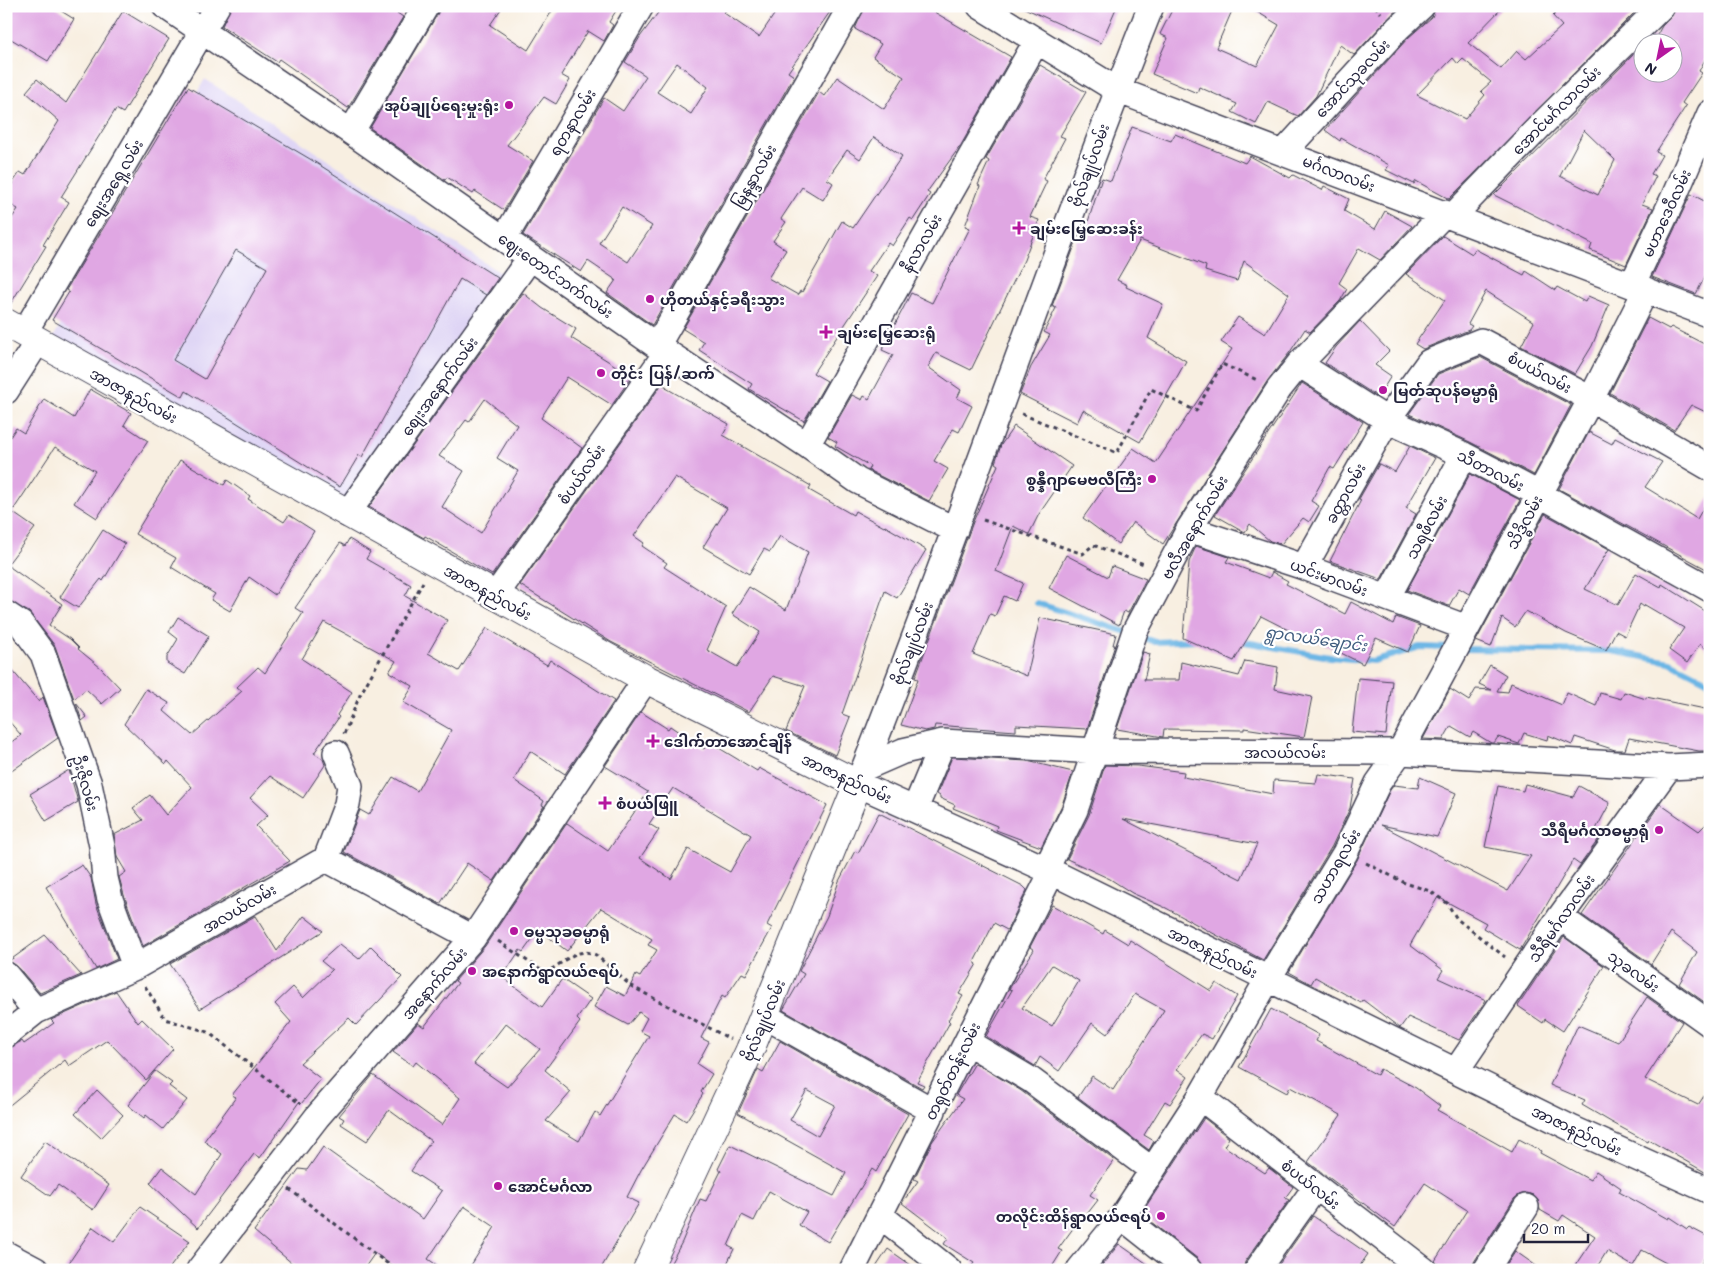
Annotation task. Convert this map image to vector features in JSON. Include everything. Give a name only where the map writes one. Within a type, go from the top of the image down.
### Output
[{"type":"main road","name":"အာဇာနည်လမ်း","points":[[23,332],[434,563],[646,679],[861,776]]},
{"type":"main road","name":"ဗိုလ်ချုပ်လမ်း","points":[[647,1270],[765,1016],[861,776]]},
{"type":"street","name":"ဈေးတောင်ဘက်လမ်း","points":[[165,6],[351,132],[662,349],[858,481],[958,521]]},
{"type":"street","name":"စျေးအရှေ့လမ်း","points":[[6,391],[23,332],[217,6]]},
{"type":"street","points":[[351,132],[426,6]]},
{"type":"street","name":"ရတနာလမ်း","points":[[504,239],[641,6]]},
{"type":"street","name":"မြနန္ဒာလမ်း","points":[[662,349],[851,6]]},
{"type":"street","name":"မင်္ဂလာလမ်း","points":[[980,6],[1117,90],[1710,315]]},
{"type":"street","name":"ဗိုလ်ချုပ်လမ်း","points":[[861,776],[958,521],[1117,90],[1151,6]]},
{"type":"street","name":"အောင်သုခလမ်း","points":[[1284,152],[1398,28],[1422,6]]},
{"type":"street","name":"အောင်မင်္ဂလာလမ်း","points":[[1449,215],[1660,7]]},
{"type":"street","name":"နီလာလမ်း","points":[[807,445],[1036,42]]},
{"type":"street","name":"မဟာဒေဝီလမ်း","points":[[1639,288],[1673,199],[1710,113]]},
{"type":"street","name":"ဗလီအနောက်လမ်း","points":[[1049,871],[1075,810],[1135,631],[1168,573],[1189,529],[1279,388],[1299,364],[1449,215]]},
{"type":"street","name":"စျေးအနောက်လမ်း","points":[[347,514],[530,258]]},
{"type":"street","name":"သိဒ္ဓိလမ်း","points":[[1400,752],[1591,399],[1639,288]]},
{"type":"street","name":"စံပယ်လမ်း","points":[[1387,420],[1429,362],[1482,341],[1591,399],[1710,468]]},
{"type":"street","name":"စံပယ်လမ်း","points":[[495,596],[662,349]]},
{"type":"street","name":"သီတာလမ်း","points":[[1299,364],[1387,420],[1464,455],[1539,494],[1710,589]]},
{"type":"street","name":"ခတ္တာလမ်း","points":[[1304,567],[1387,420]]},
{"type":"street","name":"သရဖီလမ်း","points":[[1387,598],[1464,455]]},
{"type":"street","name":"ယင်းမာလမ်း","points":[[1189,529],[1304,567],[1467,628]]},
{"type":"street","name":"ဦးဇိုလမ်း","points":[[6,614],[21,624],[42,654],[46,664],[89,784],[102,846],[104,878],[135,967]]},
{"type":"street","name":"အနောက်လမ်း","points":[[199,1270],[317,1117],[476,933],[646,679]]},
{"type":"street","points":[[916,809],[943,742]]},
{"type":"street","name":"အလယ်လမ်း","points":[[861,776],[903,751],[943,742],[1096,751],[1400,752],[1669,767],[1710,765]]},
{"type":"street","name":"သဟာရလမ်း","points":[[1079,1270],[1122,1217],[1200,1097],[1268,979],[1345,853],[1378,783],[1400,752]]},
{"type":"street","points":[[336,753],[350,786],[347,804],[326,859],[476,933]]},
{"type":"street","name":"သီရီမင်္ဂလာလမ်း","points":[[1456,1070],[1522,972],[1669,767]]},
{"type":"street","name":"အာဇာနည်လမ်း","points":[[861,776],[916,809],[1049,871],[1573,1129],[1710,1191]]},
{"type":"street","name":"အလယ်လမ်း","points":[[6,1036],[36,1012],[135,967],[326,859]]},
{"type":"street","name":"တရုတ်တန်းလမ်း","points":[[852,1270],[933,1111],[1049,871]]},
{"type":"street","name":"သုခလမ်း","points":[[1560,918],[1710,1024]]},
{"type":"street","points":[[6,975],[36,1012]]},
{"type":"street","points":[[765,1016],[933,1111]]},
{"type":"street","points":[[967,1042],[1031,1080],[1152,1170]]},
{"type":"street","name":"စံပယ်လမ်း","points":[[1200,1097],[1315,1188],[1424,1270]]},
{"type":"street","points":[[1257,1270],[1315,1188]]},
{"type":"street","points":[[1486,1270],[1526,1207]]},
{"type":"street","points":[[881,1216],[949,1270]]},
{"type":"street","points":[[1122,1217],[1189,1270]]},
{"type":"street","points":[[8,1258],[36,1270]]},
{"type":"path","points":[[1001,405],[1117,453],[1151,389],[1196,410],[1222,364],[1279,388]]},
{"type":"path","points":[[958,521],[1083,554],[1093,545],[1168,573]]},
{"type":"path","points":[[336,753],[360,695],[434,563]]},
{"type":"path","points":[[1345,853],[1405,883],[1430,891],[1447,903],[1457,919],[1522,972]]},
{"type":"path","points":[[476,933],[545,973],[573,954],[589,951],[631,986],[750,1050]]},
{"type":"path","points":[[135,967],[165,1019],[208,1032],[317,1117]]},
{"type":"path","points":[[271,1176],[396,1270]]},
{"type":"shaded area","points":[[205,79],[511,280],[347,507],[51,341]]},
{"type":"building","points":[[6,6],[53,6],[74,19],[48,61],[6,36]]},
{"type":"building","points":[[231,6],[387,6],[403,17],[348,108],[279,59],[277,62],[222,26]]},
{"type":"building","points":[[440,6],[503,6],[490,25],[528,50],[555,6],[619,6],[609,22],[613,25],[604,41],[588,31],[561,75],[570,80],[556,104],[544,97],[507,145],[533,161],[504,210],[475,191],[473,194],[447,177],[445,180],[370,128],[438,13]]},
{"type":"building","points":[[663,6],[728,6],[724,13],[759,37],[780,6],[834,6],[788,72],[794,76],[652,325],[607,293],[616,280],[588,261],[581,272],[523,235],[604,98],[623,111],[646,76],[625,62],[640,37]],"holes":[[[677,63],[708,87],[691,114],[657,92]],[[622,207],[652,226],[628,262],[599,243]]]},
{"type":"building","points":[[865,6],[924,6],[1011,57],[961,145],[927,192],[930,194],[913,220],[910,218],[892,246],[888,243],[869,271],[877,276],[813,373],[827,381],[804,421],[749,389],[752,384],[699,350],[704,342],[683,329],[819,92],[824,96],[837,77],[884,109],[904,77],[873,57],[881,44],[855,29]],"holes":[[[874,137],[902,156],[853,228],[842,221],[802,292],[800,291],[798,295],[768,278],[786,250],[773,241],[786,222],[781,219],[802,187],[823,200],[833,183],[827,179],[847,150],[860,159]]]},
{"type":"building","points":[[1020,6],[1117,6],[1101,43]]},
{"type":"building","points":[[1174,6],[1234,6],[1216,48],[1257,66],[1279,25],[1247,6],[1400,6],[1354,55],[1340,45],[1316,96],[1298,116],[1268,102],[1256,124],[1232,112],[1237,104],[1199,87],[1197,93],[1152,74],[1168,38],[1160,34]]},
{"type":"building","points":[[1436,6],[1504,6],[1468,43],[1501,69],[1517,51],[1526,59],[1562,26],[1553,16],[1563,6],[1630,6],[1635,12],[1449,199],[1416,181],[1414,184],[1386,170],[1389,165],[1341,138],[1340,141],[1325,130],[1408,38],[1432,17]],"holes":[[[1453,58],[1458,64],[1463,59],[1491,82],[1481,91],[1485,95],[1465,119],[1417,95]]]},
{"type":"building","points":[[1676,6],[1710,6],[1710,50],[1699,71],[1702,73],[1682,103],[1686,106],[1656,152],[1662,155],[1651,174],[1656,176],[1642,204],[1653,208],[1626,265],[1590,250],[1592,244],[1494,195],[1634,54],[1634,82],[1684,82],[1684,32],[1659,32],[1672,16]],"holes":[[[1584,130],[1615,160],[1598,195],[1560,176]]]},
{"type":"building","points":[[123,11],[169,39],[123,113],[116,109],[61,197],[69,202],[43,245],[46,246],[8,308],[6,307],[6,227],[18,209],[6,202],[6,193],[20,172],[25,175],[59,121],[26,92],[37,79],[66,103]]},
{"type":"building","points":[[1040,65],[1086,92],[1060,136],[1065,138],[1043,179],[1047,181],[1030,217],[1039,220],[1024,260],[971,370],[936,353],[928,367],[961,390],[957,398],[972,406],[959,432],[953,429],[934,461],[948,469],[929,501],[868,470],[870,466],[835,446],[837,442],[828,437],[852,395],[862,400],[864,396],[869,399],[893,355],[882,350],[911,293],[932,303],[970,228],[965,226],[980,186],[978,185],[989,161],[986,159]]},
{"type":"building","points":[[188,87],[310,159],[498,278],[486,295],[460,279],[362,457],[359,455],[340,487],[186,391],[183,397],[52,320],[69,292],[66,290]],"holes":[[[236,250],[267,268],[205,379],[173,360]]]},
{"type":"building","points":[[1132,127],[1171,141],[1175,134],[1245,163],[1250,156],[1290,178],[1293,175],[1322,190],[1324,186],[1349,199],[1344,211],[1375,229],[1385,211],[1412,226],[1380,260],[1359,248],[1339,283],[1347,289],[1340,301],[1310,332],[1305,329],[1268,380],[1163,544],[1133,522],[1118,544],[1083,518],[1133,448],[1156,463],[1232,349],[1221,342],[1238,317],[1265,334],[1289,294],[1244,261],[1237,281],[1205,271],[1206,266],[1140,240],[1117,280],[1127,285],[1126,287],[1163,304],[1148,338],[1186,361],[1140,442],[1083,410],[1077,423],[1020,394],[1031,367],[1050,335],[1044,332],[1056,308],[1052,306],[1082,226],[1086,228],[1102,178],[1111,181]]},
{"type":"building","points":[[1691,194],[1710,204],[1710,267],[1696,294],[1652,277]]},
{"type":"building","points":[[1443,236],[1472,254],[1475,249],[1524,275],[1526,271],[1555,290],[1557,287],[1585,302],[1588,296],[1609,305],[1592,346],[1575,374],[1521,346],[1534,322],[1486,291],[1468,324],[1472,326],[1469,330],[1423,349],[1415,344],[1445,300],[1406,274]]},
{"type":"building","points":[[523,293],[542,308],[576,329],[571,338],[632,376],[612,405],[567,377],[541,418],[582,448],[492,575],[425,536],[424,538],[369,507]],"holes":[[[485,399],[517,425],[497,458],[518,471],[481,533],[442,507],[464,471],[439,456],[466,420],[469,422]]]},
{"type":"building","points":[[1648,318],[1669,329],[1671,327],[1710,347],[1710,414],[1691,405],[1674,430],[1610,393]]},
{"type":"building","points":[[1360,321],[1389,351],[1375,365],[1391,376],[1378,397],[1325,363],[1336,347]]},
{"type":"building","points":[[1480,357],[1571,405],[1534,475],[1470,442],[1409,414],[1438,374]]},
{"type":"building","points":[[1302,383],[1363,422],[1334,469],[1330,467],[1311,501],[1319,506],[1309,522],[1303,518],[1281,544],[1270,541],[1250,524],[1245,532],[1215,515]]},
{"type":"building","points":[[662,384],[729,424],[723,435],[811,486],[809,490],[853,515],[855,511],[885,526],[926,550],[897,598],[885,591],[842,714],[850,717],[835,755],[786,731],[805,686],[773,676],[749,712],[611,642],[520,585]],"holes":[[[675,477],[727,508],[703,547],[749,574],[764,549],[770,552],[780,536],[808,552],[786,610],[749,587],[732,614],[760,632],[737,667],[707,650],[726,607],[664,567],[667,563],[642,546],[644,543],[634,536]]]},
{"type":"building","points":[[90,389],[131,413],[124,425],[148,441],[97,518],[74,503],[95,471],[55,447],[12,512],[35,528],[7,565],[62,604],[49,625],[70,639],[78,649],[101,668],[120,688],[102,704],[86,689],[74,699],[55,646],[29,612],[6,600],[6,443],[16,428],[24,433],[44,399],[74,418]]},
{"type":"building","points":[[1014,426],[1072,466],[1039,514],[1029,534],[1013,526],[996,571],[1023,583],[1015,601],[1004,596],[995,616],[990,614],[973,654],[1027,676],[1040,618],[1116,634],[1113,645],[1115,645],[1087,729],[1016,725],[1016,731],[935,725],[934,729],[925,731],[901,725],[918,679],[915,678],[973,522],[998,465],[995,463],[1001,445]]},
{"type":"building","points":[[1589,432],[1612,444],[1615,438],[1662,462],[1645,487],[1697,519],[1710,496],[1710,571],[1559,489]]},
{"type":"building","points":[[1410,446],[1435,458],[1406,508],[1416,514],[1381,579],[1330,561],[1361,500],[1359,499],[1379,464],[1395,472]]},
{"type":"building","points":[[180,460],[224,485],[227,480],[250,496],[248,499],[284,522],[289,515],[314,531],[275,595],[249,577],[230,611],[211,600],[215,594],[171,567],[176,558],[135,534]]},
{"type":"building","points":[[1470,474],[1520,500],[1469,594],[1459,588],[1449,606],[1407,590]]},
{"type":"building","points":[[1545,514],[1609,549],[1585,589],[1618,605],[1636,573],[1661,587],[1662,584],[1710,614],[1710,652],[1700,644],[1687,663],[1669,650],[1684,628],[1645,605],[1644,607],[1640,604],[1625,636],[1616,631],[1606,650],[1566,633],[1526,611],[1515,627],[1502,618],[1491,647],[1476,641]]},
{"type":"building","points":[[103,530],[125,544],[103,581],[101,579],[78,608],[60,597]]},
{"type":"building","points":[[349,539],[370,552],[366,559],[411,585],[405,596],[447,620],[428,653],[459,671],[487,628],[547,665],[550,660],[614,701],[565,774],[530,751],[514,780],[544,801],[542,805],[544,806],[494,881],[467,863],[440,904],[344,852],[360,810],[369,815],[393,777],[417,791],[451,730],[403,702],[413,686],[389,672],[396,661],[324,622],[302,659],[352,692],[337,715],[339,717],[314,753],[323,759],[325,765],[303,798],[270,776],[250,798],[268,815],[256,826],[290,861],[143,946],[119,877],[126,872],[117,857],[114,835],[143,820],[133,808],[150,795],[166,815],[192,787],[168,761],[166,764],[124,724],[146,689],[169,703],[164,711],[192,735],[242,691],[237,687],[258,667],[265,673],[303,613],[295,608],[340,543],[345,546]]},
{"type":"building","points":[[1196,546],[1229,557],[1226,562],[1269,578],[1272,572],[1288,581],[1286,584],[1345,614],[1351,602],[1393,624],[1396,617],[1420,626],[1408,652],[1376,638],[1363,664],[1305,635],[1304,638],[1261,616],[1234,661],[1183,638],[1189,562]]},
{"type":"building","points":[[1066,555],[1108,577],[1112,566],[1146,579],[1128,613],[1124,611],[1119,625],[1049,588]]},
{"type":"building","points":[[178,617],[209,636],[185,674],[167,663],[167,657],[178,639],[169,632]]},
{"type":"building","points":[[1143,652],[1150,654],[1144,680],[1179,680],[1181,662],[1239,676],[1245,661],[1278,667],[1275,689],[1312,697],[1304,737],[1244,728],[1244,730],[1164,729],[1163,737],[1117,729]]},
{"type":"building","points":[[6,663],[39,702],[43,697],[58,738],[6,775],[6,746],[21,735],[6,718]]},
{"type":"building","points":[[1490,665],[1506,675],[1497,691],[1508,692],[1511,683],[1562,705],[1567,693],[1596,706],[1600,693],[1621,699],[1624,692],[1646,699],[1646,697],[1710,710],[1710,751],[1699,751],[1629,738],[1625,750],[1615,750],[1575,737],[1572,745],[1548,735],[1547,740],[1524,733],[1519,744],[1498,737],[1494,743],[1491,743],[1473,732],[1470,737],[1451,726],[1443,740],[1423,739],[1450,689],[1469,701],[1476,689],[1492,690],[1479,684]]},
{"type":"building","points":[[1358,678],[1392,681],[1386,735],[1352,732]]},
{"type":"building","points":[[76,703],[87,717],[82,721]]},
{"type":"building","points":[[641,712],[668,729],[670,726],[704,749],[709,742],[757,771],[759,768],[827,805],[767,925],[772,928],[746,975],[742,973],[725,998],[722,996],[701,1038],[709,1042],[697,1064],[712,1074],[701,1092],[703,1094],[686,1121],[675,1114],[641,1170],[627,1197],[639,1203],[600,1270],[468,1270],[495,1227],[464,1206],[428,1259],[444,1270],[398,1270],[375,1253],[363,1270],[300,1270],[254,1231],[299,1169],[307,1170],[323,1147],[423,1219],[442,1191],[411,1171],[431,1141],[389,1110],[367,1141],[341,1124],[344,1119],[339,1116],[373,1075],[442,1125],[460,1098],[416,1062],[413,1066],[393,1052],[418,1023],[424,1027],[458,983],[455,981],[485,946],[567,823],[608,851],[648,792],[605,766]],"holes":[[[673,788],[751,835],[730,872],[688,849],[671,879],[640,858],[659,830],[649,824]],[[601,908],[652,939],[648,945],[657,950],[640,977],[636,975],[625,996],[606,986],[594,1007],[628,1025],[639,1012],[647,1018],[640,1031],[649,1036],[600,1116],[595,1112],[579,1141],[546,1121],[571,1092],[545,1070],[580,1022],[577,1019],[591,999],[562,979],[542,1007],[502,977],[520,950],[523,952],[539,930],[567,951]],[[506,1023],[540,1049],[507,1087],[474,1064]]]},
{"type":"building","points":[[952,757],[1027,761],[1073,772],[1062,805],[1041,847],[996,830],[997,826],[953,808],[955,805],[940,798],[937,794]]},
{"type":"building","points":[[1105,765],[1138,766],[1184,772],[1183,777],[1273,794],[1274,780],[1316,783],[1318,774],[1355,779],[1350,808],[1332,846],[1263,960],[1166,908],[1132,893],[1110,879],[1067,859],[1089,815]],"holes":[[[1123,819],[1257,844],[1241,879]]]},
{"type":"building","points":[[69,770],[78,802],[46,821],[30,794]]},
{"type":"building","points":[[1420,777],[1456,793],[1437,837],[1381,825],[1508,891],[1531,856],[1485,847],[1498,786],[1523,791],[1525,784],[1573,797],[1579,786],[1610,803],[1596,829],[1603,833],[1580,865],[1573,860],[1520,950],[1483,928],[1486,923],[1438,897],[1410,945],[1443,970],[1438,978],[1486,1000],[1459,1040],[1408,1017],[1400,1028],[1363,1000],[1361,1003],[1315,977],[1311,984],[1289,972],[1357,860],[1390,790],[1394,785],[1418,788]]},
{"type":"building","points":[[1660,804],[1699,831],[1710,820],[1710,1006],[1679,984],[1697,952],[1671,932],[1651,964],[1582,915]]},
{"type":"building","points":[[879,813],[1023,886],[1027,890],[1007,930],[994,923],[974,962],[977,964],[959,994],[963,996],[948,1020],[950,1022],[917,1082],[924,1085],[922,1088],[783,1010],[804,974],[799,971],[827,916],[839,881],[855,851],[858,853]]},
{"type":"building","points":[[82,865],[91,878],[96,904],[117,959],[96,969],[46,887]]},
{"type":"building","points":[[1052,905],[1103,934],[1105,930],[1128,944],[1130,940],[1211,991],[1216,983],[1237,996],[1212,1039],[1202,1034],[1177,1069],[1188,1077],[1170,1104],[1165,1101],[1144,1135],[1154,1141],[1149,1150],[1078,1097],[1092,1076],[1113,1090],[1164,1010],[1135,994],[1107,1034],[1092,1023],[1059,1071],[1040,1057],[1035,1066],[986,1036],[1012,990],[1009,989],[1034,950],[1030,947]],"holes":[[[1052,965],[1079,981],[1052,1026],[1022,1008]]]},
{"type":"building","points":[[255,916],[277,951],[304,916],[323,931],[200,1009],[170,964]]},
{"type":"building","points":[[45,935],[81,975],[40,993],[17,966],[9,961]]},
{"type":"building","points":[[1564,937],[1604,966],[1563,1031],[1545,1019],[1543,1023],[1518,1006]]},
{"type":"building","points":[[340,944],[359,959],[371,946],[402,977],[356,1025],[349,1018],[300,1063],[321,1079],[301,1104],[299,1102],[260,1158],[254,1154],[198,1228],[150,1183],[162,1167],[196,1194],[222,1154],[204,1141],[236,1097],[232,1095],[291,1022],[275,1004],[293,987],[303,998],[332,970],[321,961]]},
{"type":"building","points":[[116,991],[138,1023],[142,1019],[173,1049],[146,1080],[107,1040],[69,1066],[65,1060],[6,1108],[6,1049],[22,1041],[24,1044],[54,1023],[51,1020]]},
{"type":"building","points":[[1647,997],[1682,1022],[1645,1079],[1698,1105],[1710,1087],[1710,1175],[1582,1105],[1585,1100],[1550,1085],[1578,1025],[1618,1042]]},
{"type":"building","points":[[1271,1009],[1319,1035],[1316,1041],[1377,1075],[1380,1069],[1416,1088],[1440,1106],[1437,1110],[1512,1152],[1519,1139],[1541,1151],[1540,1153],[1590,1180],[1596,1171],[1621,1188],[1619,1192],[1668,1219],[1669,1217],[1687,1229],[1689,1227],[1710,1238],[1710,1247],[1698,1270],[1679,1270],[1642,1250],[1633,1266],[1607,1251],[1595,1270],[1572,1270],[1595,1236],[1563,1215],[1559,1221],[1540,1210],[1538,1200],[1533,1195],[1526,1193],[1514,1199],[1474,1262],[1472,1270],[1444,1270],[1435,1261],[1467,1210],[1425,1183],[1395,1227],[1308,1162],[1341,1115],[1290,1087],[1287,1093],[1239,1067]]},
{"type":"building","points":[[780,1041],[908,1114],[876,1172],[872,1169],[828,1242],[799,1225],[807,1212],[769,1191],[754,1221],[742,1215],[728,1246],[734,1249],[724,1270],[667,1270],[682,1242],[700,1199],[706,1201],[721,1171],[718,1169],[730,1145],[834,1196],[846,1173],[738,1113],[758,1069],[763,1072]],"holes":[[[807,1090],[835,1105],[818,1136],[790,1120]]]},
{"type":"building","points":[[975,1063],[1020,1090],[1114,1160],[1090,1195],[1098,1200],[1084,1218],[1082,1216],[1058,1249],[1062,1251],[1050,1270],[969,1270],[974,1263],[944,1244],[948,1238],[902,1203],[918,1181],[914,1179],[932,1142],[963,1099],[956,1095]]},
{"type":"building","points":[[155,1071],[172,1083],[169,1086],[187,1100],[163,1129],[146,1115],[144,1118],[128,1105]]},
{"type":"building","points":[[97,1090],[123,1115],[101,1138],[75,1114]]},
{"type":"building","points":[[1204,1118],[1229,1138],[1224,1146],[1265,1173],[1269,1168],[1293,1187],[1285,1198],[1289,1200],[1245,1262],[1243,1270],[1203,1270],[1198,1259],[1141,1214]]},
{"type":"building","points":[[45,1141],[109,1185],[93,1210],[58,1185],[50,1196],[21,1176]]},
{"type":"building","points":[[140,1207],[190,1241],[168,1270],[64,1270],[93,1227],[114,1242]]},
{"type":"building","points":[[1313,1216],[1368,1254],[1357,1270],[1275,1270]]},
{"type":"building","points":[[1119,1244],[1156,1270],[1098,1270]]},
{"type":"building","points":[[888,1249],[918,1270],[874,1270]]},
{"type":"building","points":[[1515,1251],[1542,1270],[1503,1270]]},
{"type":"waterway","name":"ရွာလယ်ချောင်း","points":[[1037,603],[1129,633]]},
{"type":"waterway","name":"ရွာလယ်ချောင်း","points":[[1138,636],[1155,642],[1197,640]]},
{"type":"waterway","name":"ရွာလယ်ချောင်း","points":[[1239,641],[1330,657],[1373,661],[1420,647],[1451,648]]},
{"type":"waterway","name":"ရွာလယ်ချောင်း","points":[[1463,649],[1612,651],[1670,662],[1710,684]]},
{"type":"place","name":"အုပ်ချုပ်ရေးမှုးရုံး","points":[[509,105]]},
{"type":"place","name":"ချမ်းမြေ့ဆေးခန်း","points":[[1019,228]]},
{"type":"place","name":"ဟိုတယ်နှင့်ခရီးသွား","points":[[650,299]]},
{"type":"place","name":"ချမ်းမြေ့ဆေးရုံ","points":[[826,332]]},
{"type":"place","name":"တိုင်း ပြန်/ဆက်","points":[[601,373]]},
{"type":"place","name":"မြတ်ဆုပန်ဓမ္မာရုံ","points":[[1383,390]]},
{"type":"place","name":"စွန္နီဂျာမေဗလီကြီး","points":[[1152,479]]},
{"type":"place","name":"ဒေါက်တာအောင်ချိန်","points":[[653,741]]},
{"type":"place","name":"စံပယ်ဖြူ","points":[[605,803]]},
{"type":"place","name":"သီရီမင်္ဂလာဓမ္မာရုံ","points":[[1659,830]]},
{"type":"place","name":"ဓမ္မသုခဓမ္မာရုံ","points":[[514,931]]},
{"type":"place","name":"အနောက်ရွာလယ်ဇရပ်","points":[[472,971]]},
{"type":"place","name":"အောင်မင်္ဂလာ","points":[[498,1186]]},
{"type":"place","name":"တလိုင်းထိန်ရွာလယ်ဇရပ်","points":[[1161,1216]]}]
